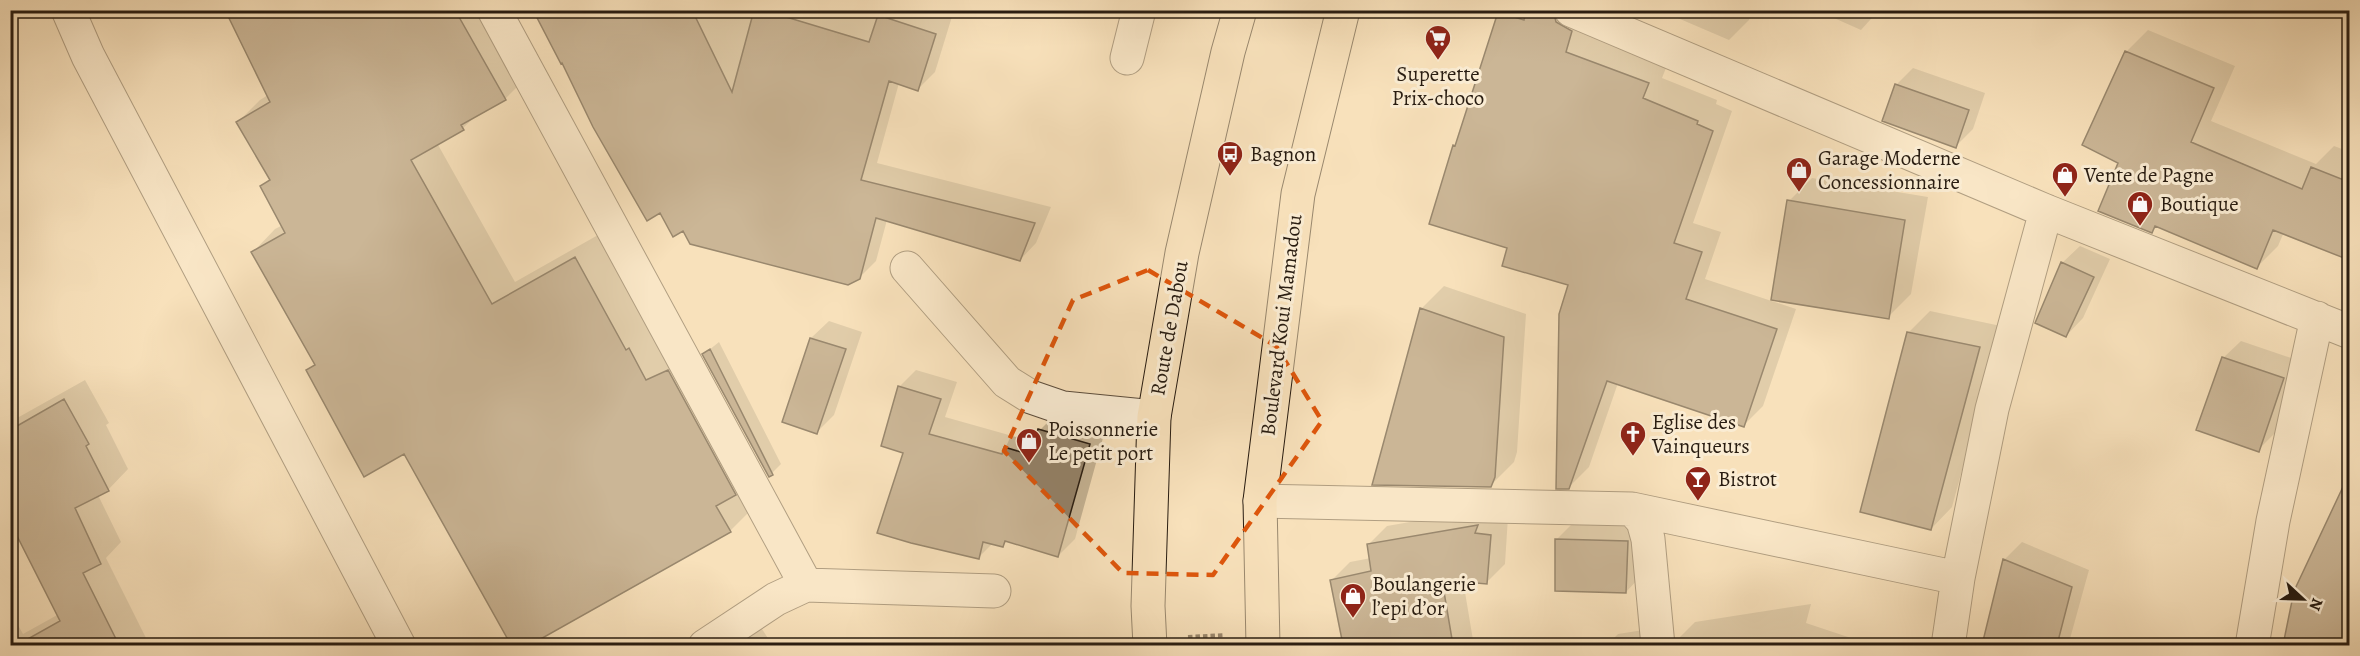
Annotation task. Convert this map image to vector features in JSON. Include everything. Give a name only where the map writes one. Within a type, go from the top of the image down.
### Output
[{"type":"main road","name":"Route de Dabou","points":[[1150,643],[1148,606],[1154,417],[1182,254],[1228,52],[1240,10]]},
{"type":"main road","name":"Boulevard Koui Mamadou","points":[[1262,639],[1260,501],[1298,194],[1343,10]]},
{"type":"street","points":[[68,10],[88,56],[399,645]]},
{"type":"street","points":[[494,10],[806,585]]},
{"type":"street","points":[[1127,58],[1139,10]]},
{"type":"street","points":[[1571,10],[2046,211],[2349,332]]},
{"type":"street","points":[[1948,645],[1958,578],[1992,409],[2046,211]]},
{"type":"street","points":[[907,268],[1006,382],[1031,396],[1063,408],[1154,417]]},
{"type":"street","points":[[2252,645],[2273,521],[2317,318]]},
{"type":"street","points":[[1260,501],[1632,509],[1958,578]]},
{"type":"street","points":[[1632,509],[1643,521],[1648,538],[1658,645]]},
{"type":"street","points":[[705,645],[776,599],[806,585],[994,591]]},
{"type":"path","points":[[1150,643],[1262,639]]},
{"type":"highlighted area","points":[[1148,270],[1276,346],[1322,421],[1213,575],[1123,573],[1004,451],[1073,300]]},
{"type":"building","points":[[225,10],[455,10],[506,100],[461,125],[464,130],[411,160],[492,304],[575,257],[626,350],[629,348],[646,380],[668,370],[736,495],[716,506],[731,532],[530,645],[511,645],[404,454],[364,477],[306,370],[315,365],[251,252],[285,233],[260,186],[270,180],[236,122],[270,102]]},
{"type":"building","points":[[533,10],[692,10],[732,92],[754,10],[763,10],[869,42],[878,15],[936,34],[918,91],[889,81],[861,180],[1035,223],[1020,261],[876,218],[860,279],[848,285],[690,244],[683,231],[673,237],[660,213],[647,221],[593,127]]},
{"type":"building","points":[[1526,10],[1553,10],[1556,22],[1572,31],[1566,52],[1649,83],[1643,98],[1698,121],[1697,124],[1713,131],[1674,243],[1702,252],[1686,299],[1777,329],[1744,427],[1607,381],[1569,489],[1556,489],[1559,314],[1568,285],[1502,266],[1507,248],[1429,224],[1498,12],[1524,20]]},
{"type":"building","points":[[2125,51],[2214,88],[2191,142],[2302,189],[2311,167],[2349,182],[2349,260],[2273,230],[2257,269],[2155,226],[2152,233],[2098,211],[2118,163],[2082,145]]},
{"type":"building","points":[[1895,84],[1969,110],[1956,148],[1882,121]]},
{"type":"building","points":[[1787,200],[1905,220],[1889,319],[1771,300]]},
{"type":"building","points":[[2061,262],[2094,277],[2066,337],[2035,323]]},
{"type":"building","points":[[1420,308],[1504,337],[1495,477],[1491,487],[1372,485]]},
{"type":"building","points":[[1907,332],[1980,347],[1931,530],[1860,512]]},
{"type":"building","points":[[810,338],[846,349],[817,434],[782,422]]},
{"type":"building","points":[[710,349],[773,475],[769,477],[702,354]]},
{"type":"building","points":[[2222,357],[2284,378],[2259,452],[2196,430]]},
{"type":"building","points":[[898,386],[941,399],[929,434],[1002,454],[1004,447],[1031,455],[1038,429],[1090,444],[1058,557],[1005,541],[1003,547],[983,542],[979,559],[877,533],[903,453],[881,446]]},
{"type":"building","points":[[64,399],[89,444],[86,446],[109,491],[75,508],[101,564],[83,573],[119,645],[17,645],[60,621],[10,522],[10,430]]},
{"type":"building","points":[[2349,474],[2349,645],[2283,645],[2294,591]]},
{"type":"building","points":[[1478,525],[1475,533],[1491,535],[1487,584],[1442,580],[1453,645],[1343,645],[1330,580],[1371,571],[1367,544]]},
{"type":"building","points":[[1555,539],[1628,541],[1626,593],[1555,591]]},
{"type":"building","points":[[2003,559],[2072,587],[2057,645],[1982,645]]},
{"type":"place","name":"Superette Prix-choco","points":[[1438,61]]},
{"type":"place","name":"Bagnon","points":[[1230,177]]},
{"type":"place","name":"Garage Moderne Concessionnaire","points":[[1799,193]]},
{"type":"place","name":"Vente de Pagne","points":[[2065,198]]},
{"type":"place","name":"Boutique","points":[[2140,227]]},
{"type":"place","name":"Eglise des Vainqueurs","points":[[1633,457]]},
{"type":"place","name":"Poissonnerie Le petit port","points":[[1029,464]]},
{"type":"place","name":"Bistrot","points":[[1698,502]]},
{"type":"place","name":"Boulangerie l’epi d’or","points":[[1353,619]]}]
